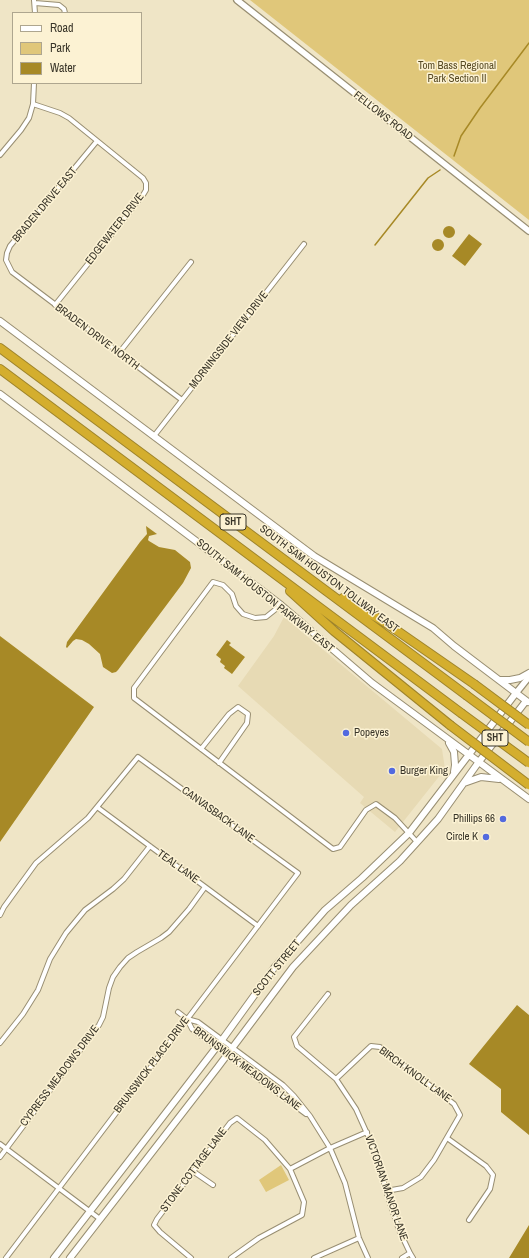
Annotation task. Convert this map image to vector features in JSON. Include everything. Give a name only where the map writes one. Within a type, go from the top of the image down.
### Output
[{"type":"highway","name":"SOUTH SAM HOUSTON TOLLWAY EAST","points":[[0,348],[529,742]]},
{"type":"highway","name":"SHT","points":[[0,369],[529,763]]},
{"type":"highway","points":[[246,552],[334,631],[450,725],[529,785]]},
{"type":"highway","points":[[307,576],[386,623],[474,684],[529,725]]},
{"type":"main road","points":[[0,321],[314,556],[433,628],[454,646],[516,693],[528,700]]},
{"type":"main road","name":"SOUTH SAM HOUSTON PARKWAY EAST","points":[[0,394],[281,605],[370,681],[478,763],[529,799]]},
{"type":"main road","points":[[499,680],[520,678],[529,672]]},
{"type":"main road","name":"SCOTT STREET","points":[[54,1258],[222,1040],[274,968],[325,910],[409,833],[516,693]]},
{"type":"main road","name":"SCOTT STREET","points":[[70,1258],[233,1048],[293,967],[351,906],[400,861],[438,819],[478,763],[528,700]]},
{"type":"main road","points":[[448,740],[454,752],[455,765],[453,774]]},
{"type":"main road","points":[[464,783],[481,777],[502,780]]},
{"type":"main road","points":[[342,895],[351,906]]},
{"type":"street","name":"FELLOWS ROAD","points":[[236,0],[529,231]]},
{"type":"street","points":[[35,2],[59,5],[64,9],[65,12]]},
{"type":"street","points":[[0,155],[29,118],[33,104],[34,84]]},
{"type":"street","points":[[33,104],[60,113],[97,141]]},
{"type":"street","name":"BRADEN DRIVE EAST","points":[[12,272],[6,260],[10,246],[97,141]]},
{"type":"street","name":"EDGEWATER DRIVE","points":[[55,305],[146,190],[146,183],[142,178],[97,141]]},
{"type":"street","name":"MORNINGSIDE VIEW DRIVE","points":[[154,436],[304,244]]},
{"type":"street","points":[[119,353],[191,262]]},
{"type":"street","name":"BRADEN DRIVE NORTH","points":[[12,272],[182,400]]},
{"type":"street","points":[[281,605],[266,617],[255,618],[243,614],[236,606],[232,594],[223,585],[213,582],[134,688],[134,698],[333,849],[340,847],[366,810],[376,804],[396,818],[417,842]]},
{"type":"street","points":[[516,693],[529,677]]},
{"type":"street","points":[[201,750],[229,714],[238,707],[248,714],[247,723],[219,763]]},
{"type":"street","name":"CANVASBACK LANE","points":[[97,807],[138,757],[298,873]]},
{"type":"street","points":[[0,915],[36,863],[88,818],[97,807]]},
{"type":"street","name":"TEAL LANE","points":[[97,807],[258,926]]},
{"type":"street","points":[[0,1043],[38,990],[50,959],[66,933],[86,910],[124,879],[150,846]]},
{"type":"street","name":"BRUNSWICK PLACE DRIVE","points":[[6,1258],[298,873]]},
{"type":"street","name":"CYPRESS MEADOWS DRIVE","points":[[0,1157],[99,1025],[103,1017],[109,988],[113,977],[120,967],[133,955],[169,932],[181,919],[205,887]]},
{"type":"street","name":"VICTORIAN MANOR LANE","points":[[328,994],[294,1037],[297,1046],[336,1079],[356,1109],[378,1158],[386,1190],[399,1230],[413,1258]]},
{"type":"street","name":"BRUNSWICK MEADOWS LANE","points":[[178,1012],[187,1019],[198,1022],[283,1085],[310,1116],[330,1148],[345,1183],[359,1238],[368,1258]]},
{"type":"street","name":"BRUNSWICK MEADOWS LANE","points":[[187,1019],[192,1029],[310,1116]]},
{"type":"street","name":"BIRCH KNOLL LANE","points":[[336,1079],[371,1046],[380,1047],[454,1104],[460,1115],[434,1160],[421,1177],[403,1188],[386,1190]]},
{"type":"street","name":"STONE COTTAGE LANE","points":[[192,1258],[160,1232],[154,1225],[230,1123],[237,1118],[265,1140],[290,1169]]},
{"type":"street","points":[[231,1258],[259,1238],[302,1215],[304,1202],[290,1169],[330,1148],[367,1132]]},
{"type":"street","points":[[447,1138],[486,1166],[493,1175],[490,1189],[469,1220]]},
{"type":"street","points":[[0,1144],[100,1219]]},
{"type":"street","points":[[194,1172],[213,1185]]},
{"type":"street","points":[[314,1258],[359,1238]]},
{"type":"street","points":[[402,1258],[410,1253]]},
{"type":"shaded area","points":[[284,617],[442,749],[445,769],[395,832],[360,803],[364,797],[238,686],[274,636]]},
{"type":"green space","name":"Tom Bass Regional Park Section II","points":[[250,0],[529,0],[529,220]]},
{"type":"green space","points":[[281,1165],[289,1180],[266,1192],[259,1180]]},
{"type":"water","points":[[447,226],[451,226],[455,232],[451,238],[447,238],[443,234],[443,230]]},
{"type":"water","points":[[469,234],[482,244],[465,266],[452,256]]},
{"type":"water","points":[[438,239],[442,241],[444,245],[442,249],[438,251],[434,249],[432,245],[434,241]]},
{"type":"water","points":[[146,526],[157,534],[149,536],[149,541],[159,547],[175,550],[190,562],[191,568],[183,583],[118,670],[112,673],[103,667],[100,654],[89,644],[82,640],[76,639],[67,648],[67,642],[147,534]]},
{"type":"water","points":[[0,636],[94,707],[0,842]]},
{"type":"water","points":[[227,640],[231,643],[229,645],[245,657],[232,674],[224,668],[225,666],[220,662],[221,659],[216,655]]},
{"type":"water","points":[[517,1005],[529,1015],[529,1135],[501,1112],[501,1089],[469,1064]]},
{"type":"water","points":[[529,1225],[529,1258],[509,1258]]},
{"type":"waterway","points":[[454,156],[461,136],[529,43]]},
{"type":"waterway","points":[[375,245],[428,178],[440,170]]},
{"type":"place","name":"Popeyes","points":[[346,733]]},
{"type":"place","name":"Burger King","points":[[392,771]]},
{"type":"place","name":"Phillips 66","points":[[503,819]]},
{"type":"place","name":"Circle K","points":[[486,837]]}]
